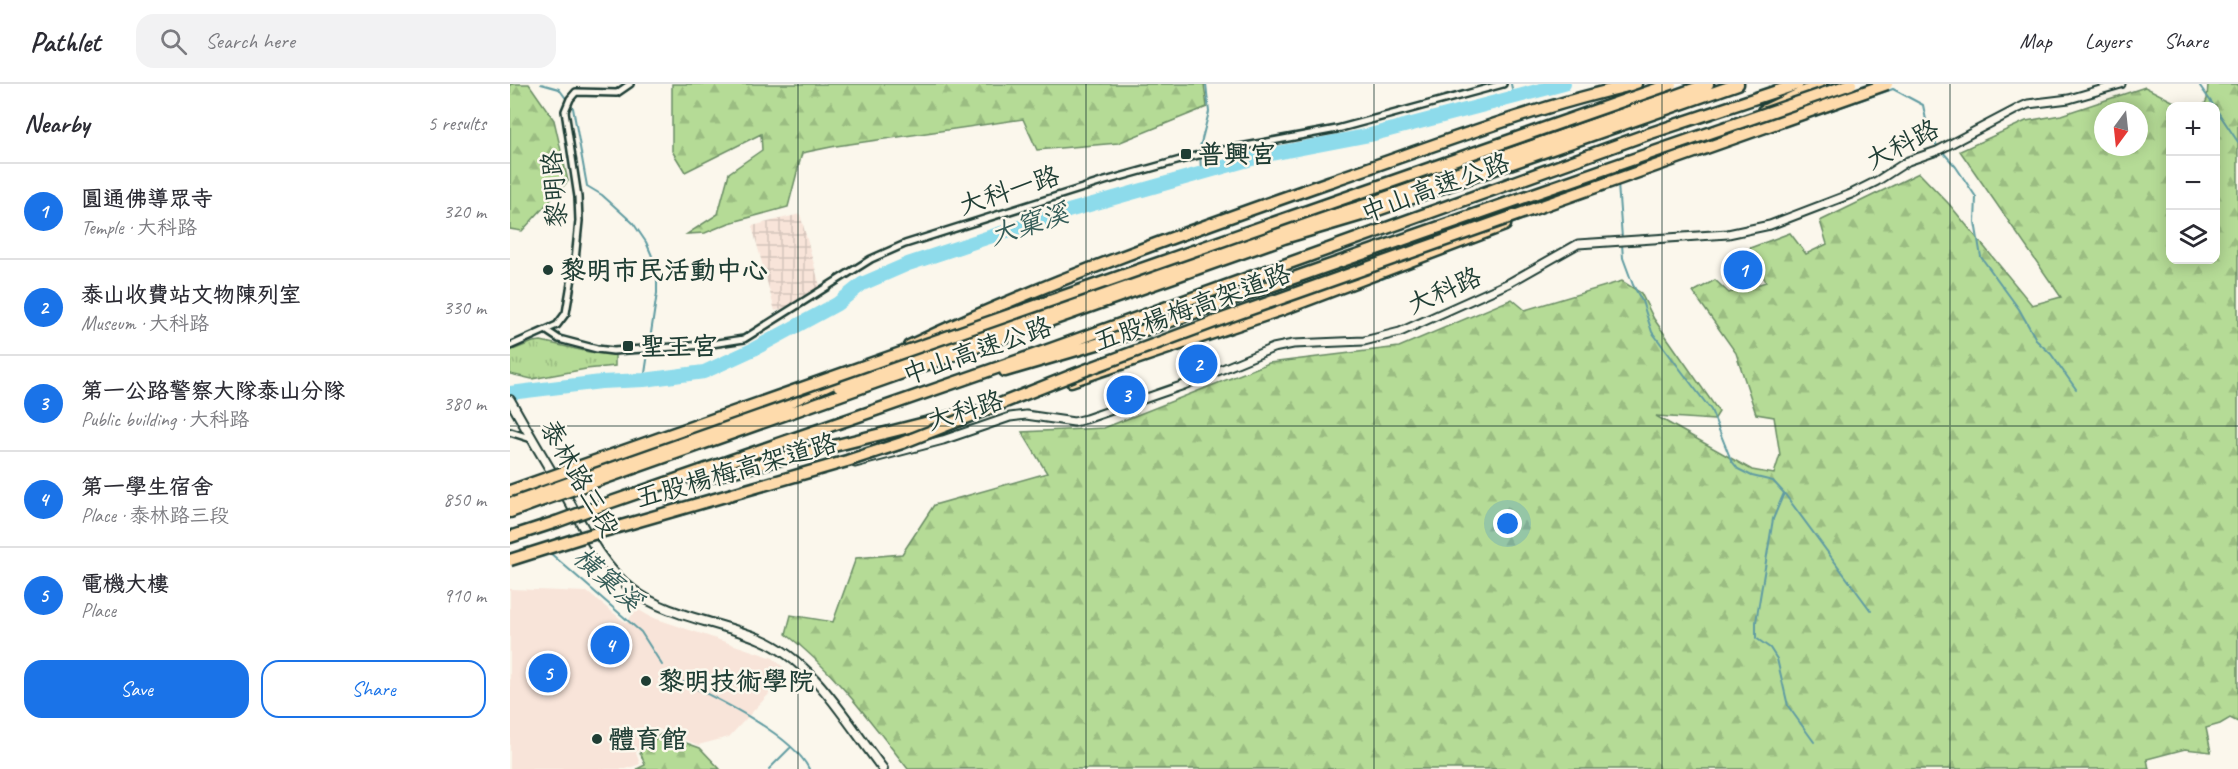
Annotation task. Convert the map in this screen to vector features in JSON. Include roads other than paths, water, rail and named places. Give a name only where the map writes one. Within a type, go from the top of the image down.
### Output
[{"type":"highway","points":[[768,412],[964,321],[1069,276],[1268,203],[1492,126],[1571,101],[1636,84]]},
{"type":"highway","name":"五股楊梅高架道路","points":[[510,491],[1671,84]]},
{"type":"highway","points":[[578,484],[768,412],[1708,84]]},
{"type":"highway","name":"中山高速公路","points":[[510,512],[539,498],[578,484],[1284,238],[1375,211],[1738,84]]},
{"type":"highway","name":"中山高速公路","points":[[510,537],[638,494],[1634,139],[1798,84]]},
{"type":"highway","points":[[638,494],[1005,403],[1281,310],[1606,187],[1696,146],[1821,84]]},
{"type":"highway","points":[[940,387],[1028,365],[1145,330],[1851,84]]},
{"type":"highway","name":"五股楊梅高架道路","points":[[510,560],[892,447],[1092,367],[1217,321],[1887,84]]},
{"type":"highway","points":[[1284,238],[1378,201]]},
{"type":"highway","points":[[510,503],[539,498]]},
{"type":"main road","name":"泰林路三段","points":[[510,400],[590,537],[613,571],[633,591],[664,607],[760,639],[787,653],[808,671],[883,769]]},
{"type":"street","name":"黎明路","points":[[510,346],[547,331],[557,325],[566,313],[578,237],[578,197],[566,118],[569,102],[576,92],[617,93],[630,84]]},
{"type":"street","name":"大科一路","points":[[547,331],[559,339],[597,349],[649,350],[744,339],[888,250],[1036,201],[1202,154],[1337,129],[1503,84]]},
{"type":"street","name":"大科路","points":[[590,537],[943,440],[1010,417],[1026,415],[1074,422],[1086,419],[1184,386],[1283,346],[1364,341],[1385,337],[1509,284],[1578,244],[1694,238],[1748,231],[1851,194],[1908,161],[1937,151],[2028,104],[2069,99],[2121,84]]},
{"type":"street","points":[[513,433],[533,440]]},
{"type":"waterway","points":[[541,84],[559,89],[573,108],[587,186],[602,195],[633,223],[652,256],[657,275],[657,293],[644,380]]},
{"type":"waterway","points":[[1201,174],[1200,147],[1209,112],[1206,84]]},
{"type":"waterway","points":[[1511,84],[1514,98]]},
{"type":"waterway","name":"大窠溪","points":[[510,393],[704,372],[754,349],[837,304],[862,284],[908,264],[1068,211],[1266,155],[1370,135],[1564,84]]},
{"type":"waterway","points":[[2200,86],[2211,102]]},
{"type":"waterway","points":[[1734,144],[1893,89],[1923,105],[1928,130],[1934,142],[1956,167],[1976,197],[1975,222],[1981,257],[2019,309],[2037,341],[2051,354],[2076,389]]},
{"type":"waterway","points":[[2220,115],[2238,142]]},
{"type":"waterway","points":[[1618,184],[1622,238]]},
{"type":"waterway","points":[[1509,225],[1542,211]]},
{"type":"waterway","points":[[1622,244],[1623,258],[1642,301],[1652,332],[1711,410],[1731,460],[1738,469],[1752,476],[1773,481],[1784,493],[1773,519],[1756,622],[1756,638],[1770,648],[1777,659],[1788,706],[1814,742]]},
{"type":"waterway","points":[[1382,279],[1424,261]]},
{"type":"waterway","points":[[1784,493],[1871,611]]},
{"type":"waterway","name":"橫窠溪","points":[[549,552],[641,632],[662,665]]},
{"type":"waterway","name":"橫窠溪","points":[[683,682],[771,731],[787,743],[809,769]]},
{"type":"waterway","points":[[769,769],[790,748]]},
{"type":"place","name":"普興宮","points":[[1186,154]]},
{"type":"place","name":"黎明市民活動中心","points":[[548,270]]},
{"type":"place","name":"圓通佛導眾寺","points":[[1743,270]]},
{"type":"place","name":"聖王宮","points":[[628,346]]},
{"type":"place","name":"泰山收費站文物陳列室","points":[[1198,364]]},
{"type":"place","name":"第一公路警察大隊泰山分隊","points":[[1126,395]]},
{"type":"place","name":"第一學生宿舍","points":[[610,645]]},
{"type":"place","name":"電機大樓","points":[[548,673]]},
{"type":"place","name":"黎明技術學院","points":[[646,681]]},
{"type":"place","name":"體育館","points":[[597,739]]}]
